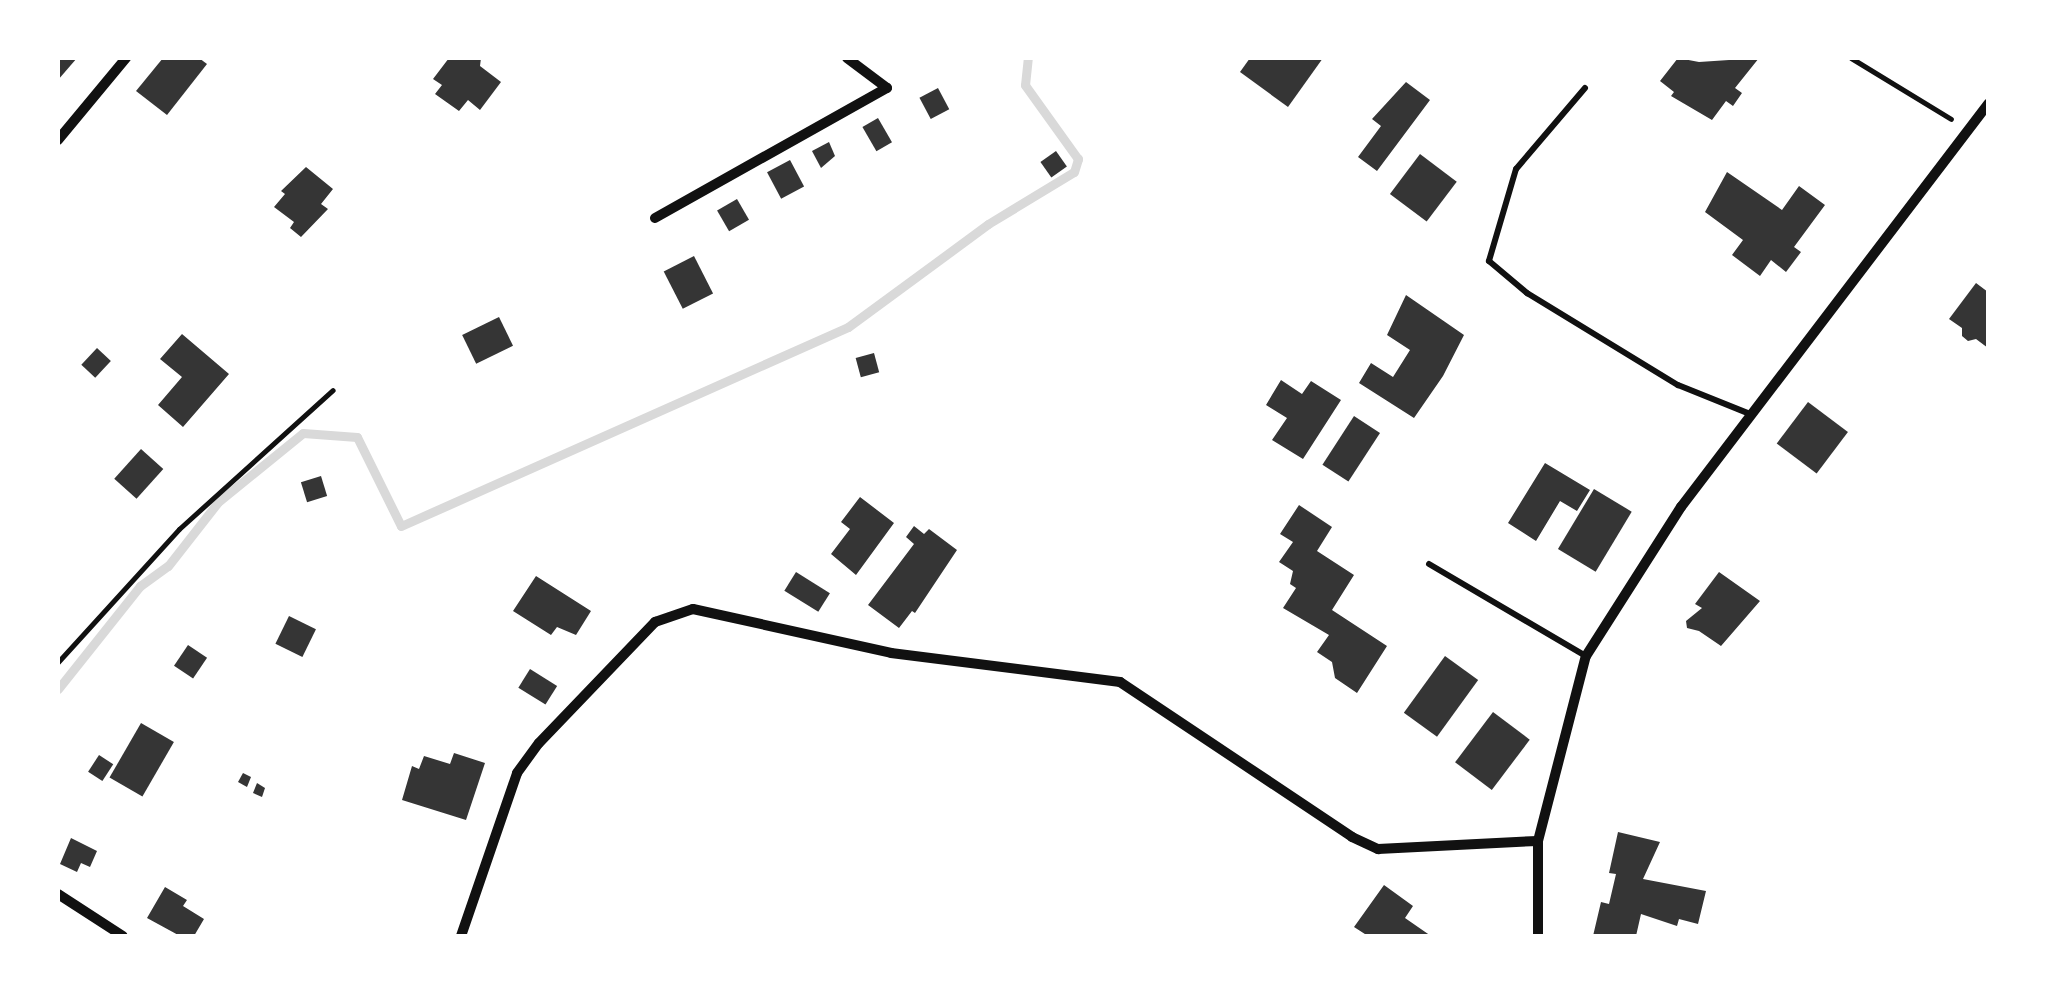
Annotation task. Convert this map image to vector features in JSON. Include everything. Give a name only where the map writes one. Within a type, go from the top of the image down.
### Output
[{"type":"street","points":[[58,140],[126,58]]},
{"type":"street","points":[[655,218],[887,88],[847,58]]},
{"type":"street","points":[[1538,936],[1538,841],[1586,656],[1681,507],[1988,104]]},
{"type":"street","points":[[461,936],[517,774],[528,758],[656,622],[694,610],[892,653],[1120,682],[1322,818],[1378,849],[1538,841]]},
{"type":"street","points":[[58,894],[122,936]]},
{"type":"lane","points":[[1585,88],[1516,169],[1489,261],[1527,292],[1678,386],[1752,415]]},
{"type":"lane","points":[[1430,564],[1586,656]]},
{"type":"path","points":[[1851,58],[1969,130]]},
{"type":"path","points":[[58,662],[179,529],[334,390]]},
{"type":"building","points":[[58,58],[77,58],[58,80]]},
{"type":"building","points":[[163,58],[199,58],[207,64],[167,115],[136,91]]},
{"type":"building","points":[[449,58],[481,58],[480,66],[501,82],[480,110],[468,100],[459,111],[435,94],[442,85],[433,79]]},
{"type":"building","points":[[1250,58],[1323,58],[1288,107],[1240,72]]},
{"type":"building","points":[[1678,58],[1699,62],[1759,58],[1735,88],[1742,93],[1733,106],[1726,101],[1712,120],[1671,96],[1674,92],[1660,81]]},
{"type":"building","points":[[1406,82],[1430,100],[1377,171],[1358,157],[1381,126],[1372,119]]},
{"type":"building","points":[[938,88],[949,109],[931,119],[919,98]]},
{"type":"building","points":[[878,118],[892,142],[876,151],[862,127]]},
{"type":"building","points":[[829,142],[835,156],[821,168],[812,151]]},
{"type":"building","points":[[1056,151],[1067,167],[1051,177],[1040,162]]},
{"type":"building","points":[[1420,154],[1457,182],[1427,222],[1390,194]]},
{"type":"building","points":[[790,160],[804,186],[781,199],[767,172]]},
{"type":"building","points":[[306,167],[333,189],[321,204],[328,209],[301,237],[290,228],[294,222],[274,207],[285,194],[281,191]]},
{"type":"building","points":[[1727,172],[1782,210],[1799,186],[1825,205],[1794,247],[1801,252],[1786,272],[1771,260],[1760,276],[1732,255],[1743,240],[1705,212]]},
{"type":"building","points":[[737,199],[749,220],[729,231],[717,210]]},
{"type":"building","points":[[694,256],[713,293],[683,309],[664,271]]},
{"type":"building","points":[[1976,283],[1988,292],[1988,348],[1976,339],[1968,341],[1962,336],[1962,328],[1949,319]]},
{"type":"building","points":[[1406,295],[1464,335],[1443,376],[1414,418],[1359,383],[1371,363],[1393,377],[1410,350],[1387,335]]},
{"type":"building","points":[[499,317],[513,346],[476,364],[462,335]]},
{"type":"building","points":[[182,334],[229,374],[183,427],[158,405],[182,377],[160,359]]},
{"type":"building","points":[[97,348],[111,361],[95,378],[81,365]]},
{"type":"building","points":[[874,353],[879,372],[861,377],[856,358]]},
{"type":"building","points":[[1281,380],[1302,394],[1311,381],[1341,400],[1303,459],[1272,440],[1287,418],[1266,405]]},
{"type":"building","points":[[1808,402],[1848,432],[1817,474],[1777,444]]},
{"type":"building","points":[[1354,416],[1380,433],[1348,482],[1322,465]]},
{"type":"building","points":[[141,449],[163,469],[137,499],[114,479]]},
{"type":"building","points":[[1545,463],[1590,490],[1577,511],[1560,501],[1536,541],[1508,523]]},
{"type":"building","points":[[321,476],[327,496],[307,502],[301,482]]},
{"type":"building","points":[[1594,489],[1632,512],[1596,572],[1558,549]]},
{"type":"building","points":[[860,497],[894,523],[856,575],[831,554],[850,529],[841,522]]},
{"type":"building","points":[[1299,505],[1332,527],[1317,551],[1354,575],[1332,610],[1387,646],[1357,693],[1335,678],[1332,662],[1317,652],[1329,635],[1283,608],[1296,588],[1290,584],[1293,571],[1279,562],[1293,542],[1280,534]]},
{"type":"building","points":[[914,526],[924,534],[929,529],[957,550],[915,613],[912,611],[899,628],[868,605],[914,544],[906,537]]},
{"type":"building","points":[[796,572],[830,593],[818,612],[784,591]]},
{"type":"building","points":[[1719,572],[1760,601],[1721,646],[1687,628],[1686,621],[1702,608],[1695,604]]},
{"type":"building","points":[[536,576],[591,611],[576,635],[557,627],[551,635],[513,611]]},
{"type":"building","points":[[289,616],[316,629],[302,657],[275,644]]},
{"type":"building","points":[[188,645],[207,658],[193,679],[174,666]]},
{"type":"building","points":[[1445,656],[1478,680],[1437,737],[1404,713]]},
{"type":"building","points":[[530,669],[557,686],[545,705],[518,688]]},
{"type":"building","points":[[1493,712],[1530,740],[1492,790],[1455,762]]},
{"type":"building","points":[[141,723],[174,742],[142,797],[110,778]]},
{"type":"building","points":[[454,753],[485,763],[466,820],[402,800],[412,766],[419,769],[424,756],[450,764]]},
{"type":"building","points":[[99,755],[113,764],[102,781],[88,772]]},
{"type":"building","points":[[243,773],[251,777],[247,787],[238,782]]},
{"type":"building","points":[[257,783],[265,788],[262,797],[253,793]]},
{"type":"building","points":[[1618,832],[1660,842],[1643,879],[1706,891],[1698,924],[1679,919],[1677,926],[1641,914],[1636,936],[1593,936],[1601,902],[1609,904],[1616,874],[1609,873]]},
{"type":"building","points":[[71,838],[97,851],[90,867],[81,863],[77,872],[60,864]]},
{"type":"building","points":[[1384,885],[1413,906],[1405,918],[1431,936],[1368,936],[1354,927]]},
{"type":"building","points":[[165,887],[187,900],[183,906],[204,919],[194,936],[180,936],[147,918]]},
{"type":"waterway","points":[[58,689],[140,586],[168,566],[218,502],[303,433],[357,437],[401,526],[848,327],[988,224],[1074,172],[1078,159],[1025,85],[1028,58]]}]
